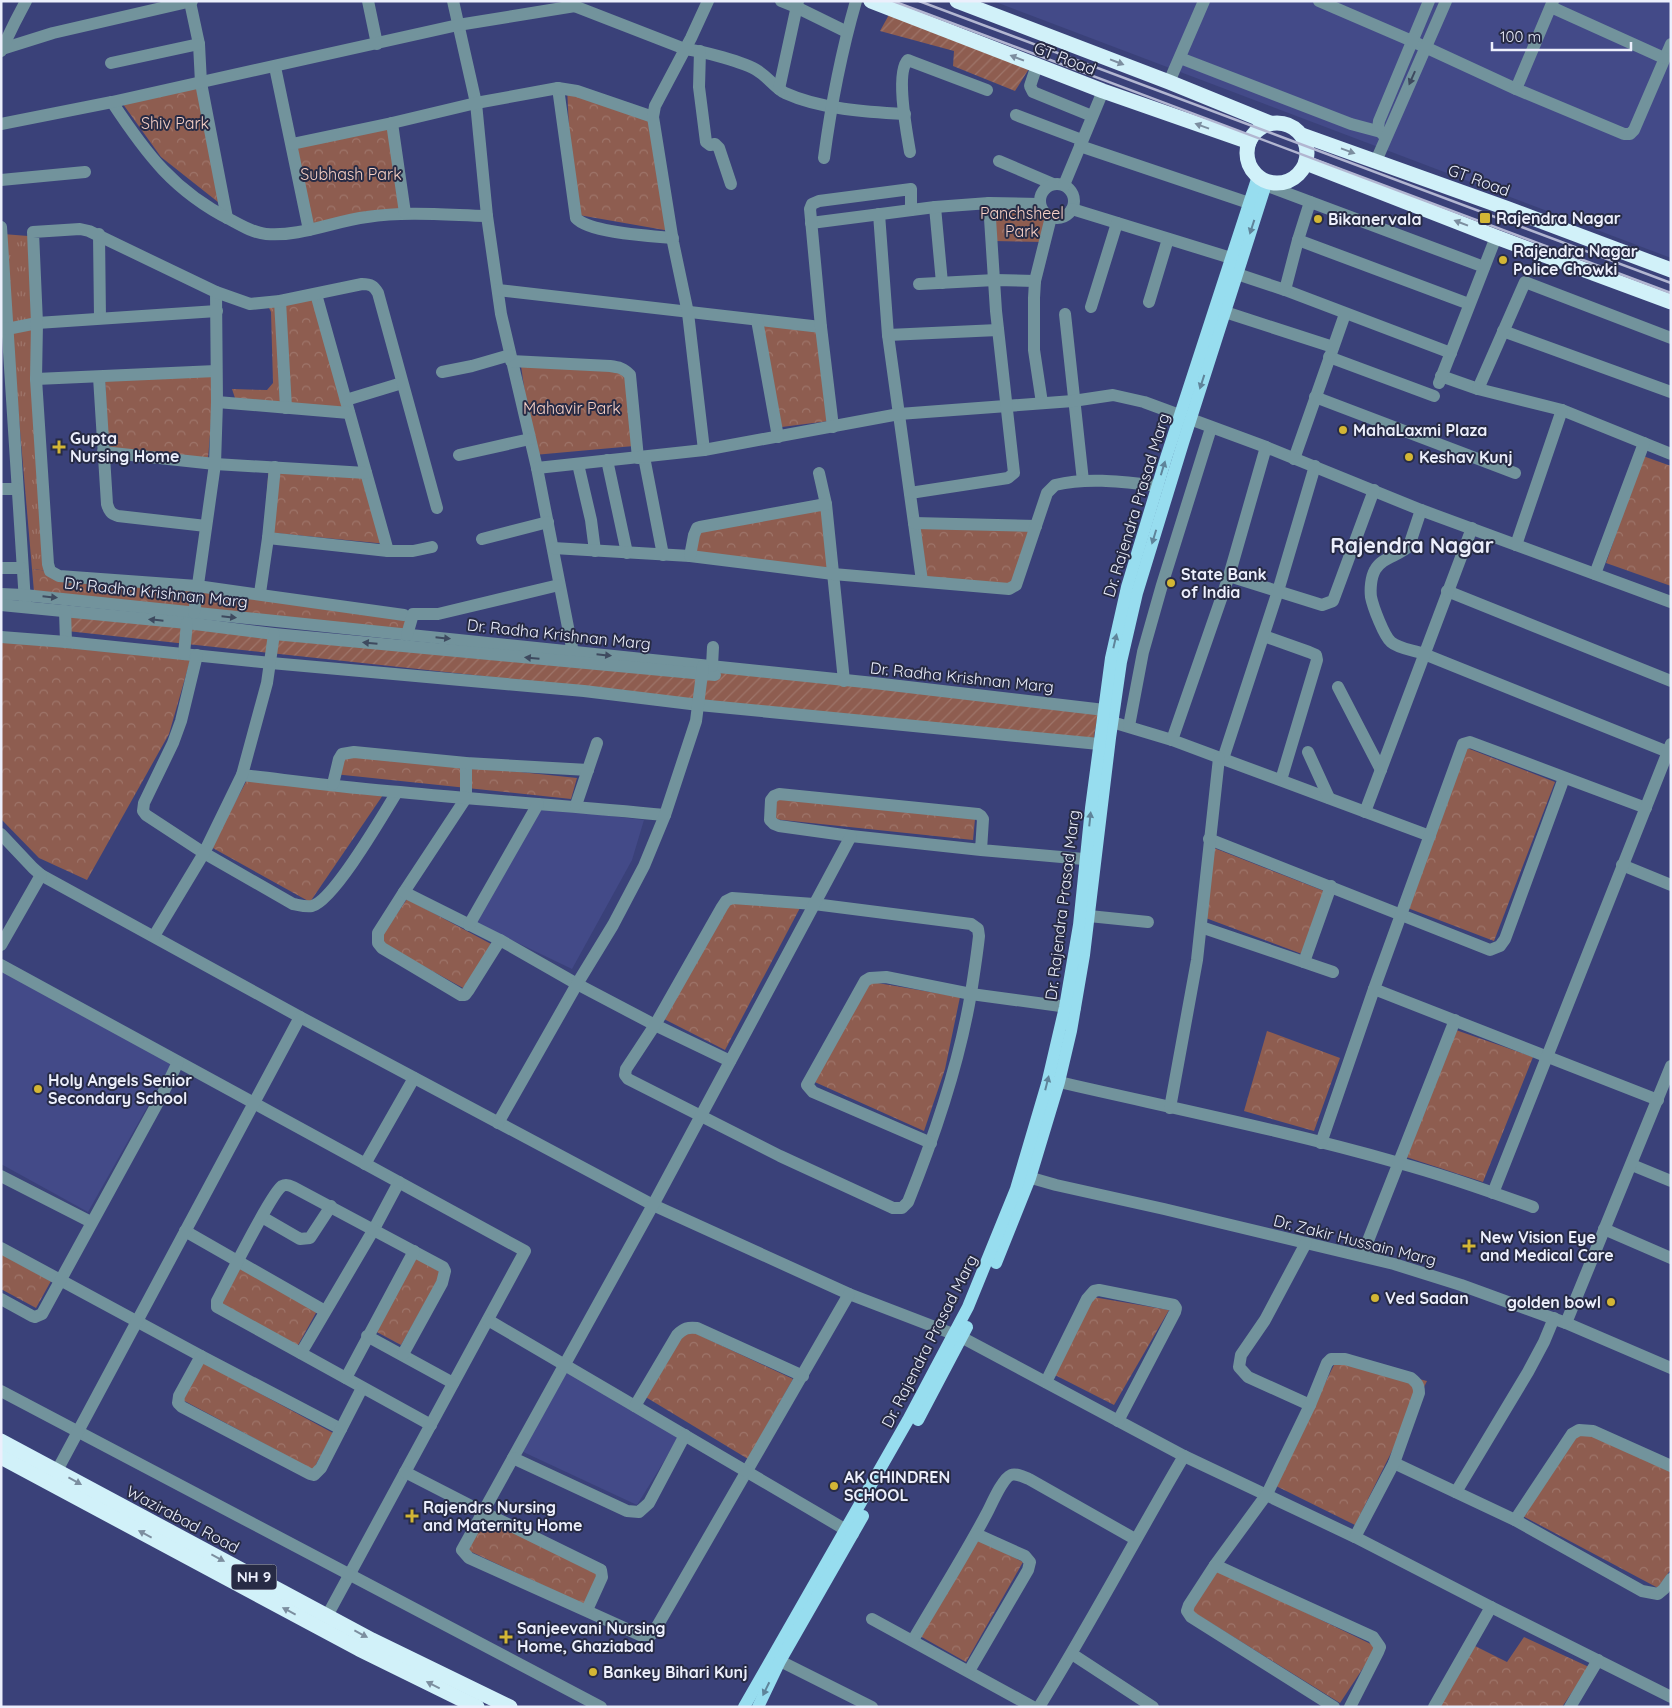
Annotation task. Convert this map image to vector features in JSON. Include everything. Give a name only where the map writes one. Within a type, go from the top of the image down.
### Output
[{"type":"highway","name":"GT Road","points":[[871,1],[1103,91],[1248,142]]},
{"type":"highway","name":"GT Road","points":[[957,1],[1170,82],[1270,123]]},
{"type":"highway","points":[[1270,123],[1288,124],[1302,135],[1307,145],[1306,163],[1300,173],[1290,180],[1279,183],[1263,181],[1253,171],[1248,160],[1248,142],[1255,132],[1270,123]]},
{"type":"highway","name":"GT Road","points":[[1302,135],[1671,270]]},
{"type":"highway","points":[[1306,163],[1496,237],[1671,302]]},
{"type":"highway","name":"Wazirabad Road","points":[[1,1441],[53,1477],[359,1649],[477,1707]]},
{"type":"highway","name":"Wazirabad Road","points":[[1,1457],[53,1477],[380,1644],[510,1707]]},
{"type":"main road","name":"Dr. Rajendra Prasad Marg","points":[[758,1707],[780,1661],[908,1420],[957,1336],[1025,1176],[1058,1082],[1070,1007],[1079,925],[1090,860],[1109,714],[1120,662],[1137,593],[1230,258],[1249,203],[1263,181]]},
{"type":"main road","name":"Dr. Rajendra Prasad Marg","points":[[1025,1176],[1047,1084],[1084,955],[1089,916],[1090,860],[1099,744],[1109,714],[1111,658],[1127,587],[1158,486],[1225,312],[1263,181]]},
{"type":"main road","name":"Dr. Rajendra Prasad Marg","points":[[744,1707],[849,1531]]},
{"type":"street","points":[[2,50],[26,1]]},
{"type":"street","points":[[368,1],[377,44]]},
{"type":"street","points":[[1,605],[25,601],[65,611],[190,618],[274,634],[574,657],[537,468],[510,358],[488,216],[476,103],[453,1]]},
{"type":"street","points":[[562,1],[685,49],[700,51],[756,69],[778,88],[789,94],[830,107],[876,113],[905,114]]},
{"type":"street","points":[[704,450],[688,312],[673,238],[653,116],[655,106],[708,1]]},
{"type":"street","points":[[781,1],[797,4],[847,32]]},
{"type":"street","points":[[824,158],[830,107],[856,1]]},
{"type":"street","points":[[1170,82],[1204,1]]},
{"type":"street","points":[[1383,135],[1378,128],[1379,121],[1429,1]]},
{"type":"street","points":[[1376,161],[1383,135],[1426,48],[1446,1]]},
{"type":"street","points":[[2,50],[53,33],[191,2],[199,44],[201,82],[227,218]]},
{"type":"street","points":[[1320,2],[1614,131],[1630,134],[1634,130],[1671,44]]},
{"type":"street","points":[[778,88],[797,4]]},
{"type":"street","points":[[1516,89],[1552,4],[1664,58]]},
{"type":"street","points":[[1,124],[275,67],[458,25],[575,6]]},
{"type":"street","points":[[111,63],[199,44]]},
{"type":"street","points":[[700,51],[699,86],[706,142],[715,144],[719,148],[730,184]]},
{"type":"street","points":[[1180,58],[1383,135]]},
{"type":"street","points":[[910,152],[902,90],[904,66],[908,60],[987,90]]},
{"type":"street","points":[[1037,65],[1030,86],[1033,92],[1092,116]]},
{"type":"street","points":[[275,67],[309,230]]},
{"type":"street","points":[[292,144],[476,103],[558,88],[577,91],[653,116]]},
{"type":"street","points":[[558,88],[576,218],[580,222],[596,228],[673,238]]},
{"type":"street","points":[[999,161],[1058,185],[1072,193],[1074,198],[1072,209],[1065,216],[1061,218],[1051,217],[1044,212],[1040,204],[1040,194],[1043,190],[1058,185],[1081,143],[1103,91]]},
{"type":"street","points":[[112,102],[157,165],[183,189],[227,218],[252,231],[265,234],[309,230],[347,220],[404,213],[488,216]]},
{"type":"street","points":[[1016,116],[1081,143],[1249,203]]},
{"type":"street","points":[[392,123],[404,213]]},
{"type":"street","points":[[1,180],[86,172]]},
{"type":"street","points":[[1263,181],[1310,202],[1484,267]]},
{"type":"street","points":[[833,427],[810,209],[815,202],[911,189],[911,210]]},
{"type":"street","points":[[1285,290],[1310,202]]},
{"type":"street","points":[[811,223],[935,207],[989,203],[1040,204]]},
{"type":"street","points":[[910,493],[1012,476],[1014,473],[998,330],[989,203]]},
{"type":"street","points":[[935,207],[942,283]]},
{"type":"street","points":[[1072,209],[1230,258]]},
{"type":"street","points":[[879,214],[888,336],[922,581]]},
{"type":"street","points":[[1042,403],[1034,350],[1035,281],[1051,217]]},
{"type":"street","points":[[1091,307],[1117,223]]},
{"type":"street","points":[[1,227],[4,328],[25,601]]},
{"type":"street","points":[[404,615],[197,586],[59,576],[50,571],[36,379],[37,323],[34,232],[80,229],[99,234],[216,292],[250,304],[280,301],[362,284],[370,284],[375,287],[437,508]]},
{"type":"street","points":[[99,234],[100,318]]},
{"type":"street","points":[[1496,237],[1440,380],[1562,410],[1671,454]]},
{"type":"street","points":[[1149,302],[1168,240]]},
{"type":"street","points":[[1298,240],[1470,304]]},
{"type":"street","points":[[1237,274],[1285,290],[1451,354]]},
{"type":"street","points":[[918,284],[995,280],[1035,281]]},
{"type":"street","points":[[1478,390],[1524,282],[1671,338]]},
{"type":"street","points":[[498,290],[821,327]]},
{"type":"street","points":[[216,292],[217,402],[215,464],[197,586],[190,618],[190,655],[181,720],[174,743],[142,807],[146,815],[204,853],[293,904],[311,906],[326,896],[339,881],[397,792]]},
{"type":"street","points":[[316,294],[388,551]]},
{"type":"street","points":[[280,301],[286,408]]},
{"type":"street","points":[[4,328],[37,323],[217,311]]},
{"type":"street","points":[[1225,312],[1331,352],[1434,396]]},
{"type":"street","points":[[1065,314],[1083,481]]},
{"type":"street","points":[[1294,459],[1345,314]]},
{"type":"street","points":[[757,320],[778,437]]},
{"type":"street","points":[[888,336],[998,330]]},
{"type":"street","points":[[1504,331],[1671,392]]},
{"type":"street","points":[[442,372],[510,358],[610,366],[626,371],[630,376],[641,458],[663,555]]},
{"type":"street","points":[[36,379],[216,371]]},
{"type":"street","points":[[99,377],[108,510],[118,516],[206,526]]},
{"type":"street","points":[[217,402],[286,408],[348,407],[402,384]]},
{"type":"street","points":[[537,468],[704,450],[899,414],[1074,401],[1113,395],[1144,402],[1266,447],[1421,510],[1671,602]]},
{"type":"street","points":[[1316,397],[1515,473]]},
{"type":"street","points":[[1516,545],[1562,410]]},
{"type":"street","points":[[1130,726],[1143,652],[1211,428]]},
{"type":"street","points":[[459,455],[530,439]]},
{"type":"street","points":[[1595,574],[1644,443]]},
{"type":"street","points":[[1172,740],[1229,576],[1266,447]]},
{"type":"street","points":[[103,452],[215,464],[366,473]]},
{"type":"street","points":[[607,460],[627,553]]},
{"type":"street","points":[[578,464],[591,520],[595,551]]},
{"type":"street","points":[[1170,1108],[1201,927],[1209,839],[1221,758],[1264,636],[1314,466]]},
{"type":"street","points":[[260,594],[275,467]]},
{"type":"street","points":[[819,473],[826,504],[844,681]]},
{"type":"street","points":[[554,548],[690,556],[833,574],[1004,589],[1012,588],[1016,585],[1050,488],[1055,485],[1083,481],[1115,481],[1158,486]]},
{"type":"street","points":[[1,489],[17,489]]},
{"type":"street","points":[[1229,576],[1322,605],[1333,601],[1374,490]]},
{"type":"street","points":[[690,556],[697,528],[826,504]]},
{"type":"street","points":[[1421,510],[1409,546],[1385,560],[1374,571],[1371,583],[1371,597],[1386,638],[1393,644],[1424,654],[1669,748],[1493,1193]]},
{"type":"street","points":[[482,539],[548,522]]},
{"type":"street","points":[[914,523],[1036,526]]},
{"type":"street","points":[[1365,812],[1472,528]]},
{"type":"street","points":[[268,538],[388,551],[432,547]]},
{"type":"street","points":[[1,568],[22,568]]},
{"type":"street","points":[[408,635],[413,614],[438,614],[559,585]]},
{"type":"street","points":[[1447,591],[1671,681]]},
{"type":"street","name":"Dr. Radha Krishnan Marg","points":[[1,594],[25,601],[190,618],[408,635],[574,657],[874,683],[1109,714]]},
{"type":"street","points":[[65,611],[66,642]]},
{"type":"street","points":[[154,936],[204,853],[242,775],[271,663],[274,634]]},
{"type":"street","points":[[1264,636],[1316,655],[1317,660],[1281,780]]},
{"type":"street","points":[[1,637],[584,691],[699,705],[1099,744]]},
{"type":"street","points":[[498,1123],[613,925],[644,866],[665,815],[684,760],[696,721],[706,669],[713,647]]},
{"type":"street","points":[[706,669],[1109,714],[1130,726],[1430,836]]},
{"type":"street","points":[[1338,687],[1381,770]]},
{"type":"street","points":[[1322,1143],[1401,914],[1461,748],[1466,742],[1646,808]]},
{"type":"street","points":[[576,806],[597,743]]},
{"type":"street","points":[[333,784],[342,754],[354,752],[466,763],[588,770]]},
{"type":"street","points":[[1308,752],[1329,798]]},
{"type":"street","points":[[466,763],[466,798],[378,933],[378,943],[382,948],[455,993],[465,995],[500,940]]},
{"type":"street","points":[[242,775],[397,792],[665,815]]},
{"type":"street","points":[[1209,839],[1490,950],[1500,946],[1505,939],[1564,778]]},
{"type":"street","points":[[981,850],[983,819],[982,816],[974,813],[779,794],[771,800],[770,820],[774,824],[850,836],[981,850],[1090,860]]},
{"type":"street","points":[[468,926],[538,804]]},
{"type":"street","points":[[1,834],[41,875],[300,1017],[653,1205],[849,1294],[957,1336],[1184,1456],[1355,1537],[1671,1697]]},
{"type":"street","points":[[849,1294],[651,1635],[640,1635],[469,1558],[462,1550],[653,1205],[850,836]]},
{"type":"street","points":[[1622,865],[1671,885]]},
{"type":"street","points":[[1,945],[41,875]]},
{"type":"street","points":[[1304,962],[1331,886]]},
{"type":"street","points":[[404,892],[468,926],[500,940],[577,984],[655,1025],[730,1061]]},
{"type":"street","points":[[732,898],[741,898],[814,904],[972,924],[978,929],[979,936],[971,994],[953,1070],[931,1143],[908,1202],[902,1208],[898,1209],[780,1156],[700,1117],[628,1079],[626,1075],[626,1069],[655,1025],[726,901],[732,898]]},
{"type":"street","points":[[1089,916],[1148,922]]},
{"type":"street","points":[[1201,927],[1333,972]]},
{"type":"street","points":[[1,965],[525,1250],[327,1616]]},
{"type":"street","points":[[931,1143],[813,1092],[806,1084],[865,981],[870,978],[886,977],[971,994],[1070,1007]]},
{"type":"street","points":[[1374,990],[1658,1100]]},
{"type":"street","points":[[53,1477],[300,1017]]},
{"type":"street","points":[[1362,1256],[1455,1020]]},
{"type":"street","points":[[1,1299],[32,1316],[39,1316],[62,1279],[178,1062]]},
{"type":"street","points":[[1566,1323],[1671,1066]]},
{"type":"street","points":[[365,1164],[414,1078]]},
{"type":"street","points":[[1058,1082],[1400,1163],[1533,1207]]},
{"type":"street","points":[[1632,1164],[1671,1181]]},
{"type":"street","points":[[1,1176],[91,1222]]},
{"type":"street","name":"Dr. Zakir Hussain Marg","points":[[1025,1176],[1056,1185],[1394,1264],[1462,1285],[1554,1318],[1671,1368]]},
{"type":"street","points":[[301,1353],[374,1229],[399,1182]]},
{"type":"street","points":[[402,1354],[442,1283],[445,1271],[440,1265],[331,1206],[288,1185],[282,1186],[277,1190],[262,1217],[217,1301],[217,1307],[431,1425]]},
{"type":"street","points":[[262,1217],[300,1240],[305,1240],[310,1238],[331,1206]]},
{"type":"street","points":[[1604,1229],[1671,1258]]},
{"type":"street","points":[[184,1231],[325,1311]]},
{"type":"street","points":[[1306,1243],[1265,1320],[1241,1355],[1239,1367],[1248,1377],[1310,1405]]},
{"type":"street","points":[[1,1248],[341,1429]]},
{"type":"street","points":[[346,1378],[414,1251]]},
{"type":"street","points":[[1046,1382],[1087,1299],[1094,1291],[1099,1290],[1174,1305],[1176,1308],[1175,1312],[1118,1420]]},
{"type":"street","points":[[1456,1492],[1528,1372],[1554,1318]]},
{"type":"street","points":[[488,1320],[849,1531]]},
{"type":"street","points":[[635,1406],[677,1335],[689,1327],[697,1328],[803,1376]]},
{"type":"street","points":[[367,1336],[453,1383]]},
{"type":"street","points":[[201,1356],[178,1396],[178,1403],[182,1407],[304,1473],[314,1475],[318,1472],[362,1388]]},
{"type":"street","points":[[1334,1707],[1192,1617],[1187,1611],[1215,1565],[1267,1494],[1310,1405],[1327,1362],[1331,1359],[1346,1359],[1411,1378],[1417,1382],[1419,1393],[1394,1464],[1355,1537]]},
{"type":"street","points":[[1,1391],[601,1707]]},
{"type":"street","points":[[1515,1520],[1572,1434],[1579,1430],[1593,1431],[1671,1466]]},
{"type":"street","points":[[513,1458],[627,1511],[639,1512],[648,1503],[685,1435]]},
{"type":"street","points":[[1039,1707],[1072,1654],[1184,1456]]},
{"type":"street","points":[[1394,1464],[1515,1520],[1642,1591],[1658,1594],[1671,1579]]},
{"type":"street","points":[[405,1472],[601,1570],[602,1577],[587,1610]]},
{"type":"street","points":[[912,1640],[976,1534],[1006,1479],[1011,1475],[1020,1475],[1136,1539]]},
{"type":"street","points":[[969,1671],[1028,1570],[1030,1562],[1025,1556],[976,1534]]},
{"type":"street","points":[[1215,1565],[1373,1637],[1378,1642],[1380,1646],[1378,1652],[1350,1707]]},
{"type":"street","points":[[1434,1707],[1491,1607]]},
{"type":"street","points":[[872,1619],[1034,1707]]},
{"type":"street","points":[[1072,1654],[1152,1706]]},
{"type":"street","points":[[1570,1707],[1598,1660]]},
{"type":"street","points":[[780,1661],[872,1707]]},
{"type":"shaded area","points":[[993,1],[1671,1],[1671,258]]},
{"type":"shaded area","points":[[537,807],[644,820],[632,860],[572,969],[470,920]]},
{"type":"shaded area","points":[[1,970],[172,1063],[88,1212],[1,1164]]},
{"type":"shaded area","points":[[564,1370],[679,1437],[637,1505],[519,1450]]},
{"type":"green space","points":[[891,11],[1032,64],[1015,91],[953,66],[954,51],[880,31]]},
{"type":"green space","name":"Shiv Park","points":[[199,87],[223,206],[161,157],[120,100]]},
{"type":"green space","points":[[567,87],[648,120],[670,231],[573,214]]},
{"type":"green space","name":"Subhash Park","points":[[388,120],[403,211],[310,226],[295,141]]},
{"type":"green space","name":"Panchsheel Park","points":[[1036,202],[1053,215],[1045,242],[994,241],[990,204]]},
{"type":"green space","points":[[3,234],[28,236],[49,571],[32,569]]},
{"type":"green space","points":[[313,295],[347,410],[236,401],[232,389],[267,390],[273,383],[271,312],[267,304]]},
{"type":"green space","points":[[757,324],[818,331],[829,421],[774,428]]},
{"type":"green space","name":"Mahavir Park","points":[[520,359],[627,369],[634,446],[534,455]]},
{"type":"green space","points":[[215,374],[208,459],[108,448],[105,379]]},
{"type":"green space","points":[[1643,456],[1671,466],[1671,586],[1606,563]]},
{"type":"green space","points":[[269,463],[366,473],[387,544],[264,532]]},
{"type":"green space","points":[[826,504],[833,574],[690,556],[692,525]]},
{"type":"green space","points":[[1032,526],[1011,585],[922,578],[915,527]]},
{"type":"green space","points":[[32,569],[407,614],[405,632],[34,592]]},
{"type":"green space","points":[[68,609],[1099,708],[1093,742],[67,631]]},
{"type":"green space","points":[[1,636],[192,654],[169,734],[87,880],[39,858],[1,819]]},
{"type":"green space","points":[[1467,748],[1555,782],[1494,941],[1405,907]]},
{"type":"green space","points":[[339,753],[577,778],[571,799],[334,774]]},
{"type":"green space","points":[[247,780],[385,792],[310,902],[211,847]]},
{"type":"green space","points":[[775,798],[975,819],[973,840],[773,819]]},
{"type":"green space","points":[[1214,848],[1324,891],[1302,954],[1203,917]]},
{"type":"green space","points":[[407,899],[493,945],[463,988],[378,941]]},
{"type":"green space","points":[[726,899],[801,906],[725,1050],[660,1017]]},
{"type":"green space","points":[[866,981],[960,997],[945,1069],[924,1131],[808,1079]]},
{"type":"green space","points":[[1453,1029],[1533,1057],[1483,1182],[1403,1156]]},
{"type":"green space","points":[[1267,1031],[1340,1058],[1314,1131],[1244,1111]]},
{"type":"green space","points":[[1,1254],[51,1281],[36,1308],[1,1289]]},
{"type":"green space","points":[[414,1257],[442,1273],[401,1345],[373,1330]]},
{"type":"green space","points":[[237,1266],[317,1311],[297,1347],[217,1302]]},
{"type":"green space","points":[[1093,1297],[1169,1310],[1114,1405],[1053,1374]]},
{"type":"green space","points":[[682,1327],[793,1379],[748,1459],[644,1396]]},
{"type":"green space","points":[[1337,1359],[1427,1381],[1355,1525],[1274,1485]]},
{"type":"green space","points":[[200,1361],[333,1433],[313,1470],[179,1398]]},
{"type":"green space","points":[[1580,1427],[1671,1470],[1671,1569],[1658,1588],[1519,1514]]},
{"type":"green space","points":[[480,1516],[600,1573],[585,1605],[461,1547]]},
{"type":"green space","points":[[975,1538],[1023,1562],[966,1662],[920,1636]]},
{"type":"green space","points":[[1214,1568],[1377,1647],[1340,1703],[1190,1610]]},
{"type":"green space","points":[[1524,1637],[1589,1667],[1562,1707],[1433,1707],[1471,1644],[1507,1662]]},
{"type":"railway","points":[[893,1],[1671,293]]},
{"type":"railway","points":[[919,1],[1671,283]]},
{"type":"place","name":"Rajendra Nagar","points":[[1485,218]]},
{"type":"place","name":"Bikanervala","points":[[1318,219]]},
{"type":"place","name":"Rajendra Nagar Police Chowki","points":[[1503,260]]},
{"type":"place","name":"MahaLaxmi Plaza","points":[[1343,430]]},
{"type":"place","name":"Gupta Nursing Home","points":[[59,447]]},
{"type":"place","name":"Keshav Kunj","points":[[1409,457]]},
{"type":"place","name":"State Bank of India","points":[[1171,583]]},
{"type":"place","name":"Holy Angels Senior Secondary School","points":[[38,1089]]},
{"type":"place","name":"New Vision Eye and Medical Care","points":[[1469,1246]]},
{"type":"place","name":"Ved Sadan","points":[[1375,1298]]},
{"type":"place","name":"golden bowl","points":[[1611,1302]]},
{"type":"place","name":"AK CHINDREN SCHOOL","points":[[834,1486]]},
{"type":"place","name":"Rajendrs Nursing and Maternity Home","points":[[412,1516]]},
{"type":"place","name":"Sanjeevani Nursing Home, Ghaziabad","points":[[506,1637]]},
{"type":"place","name":"Bankey Bihari Kunj","points":[[593,1672]]},
{"type":"district","name":"Rajendra Nagar","points":[[1412,546]]}]
